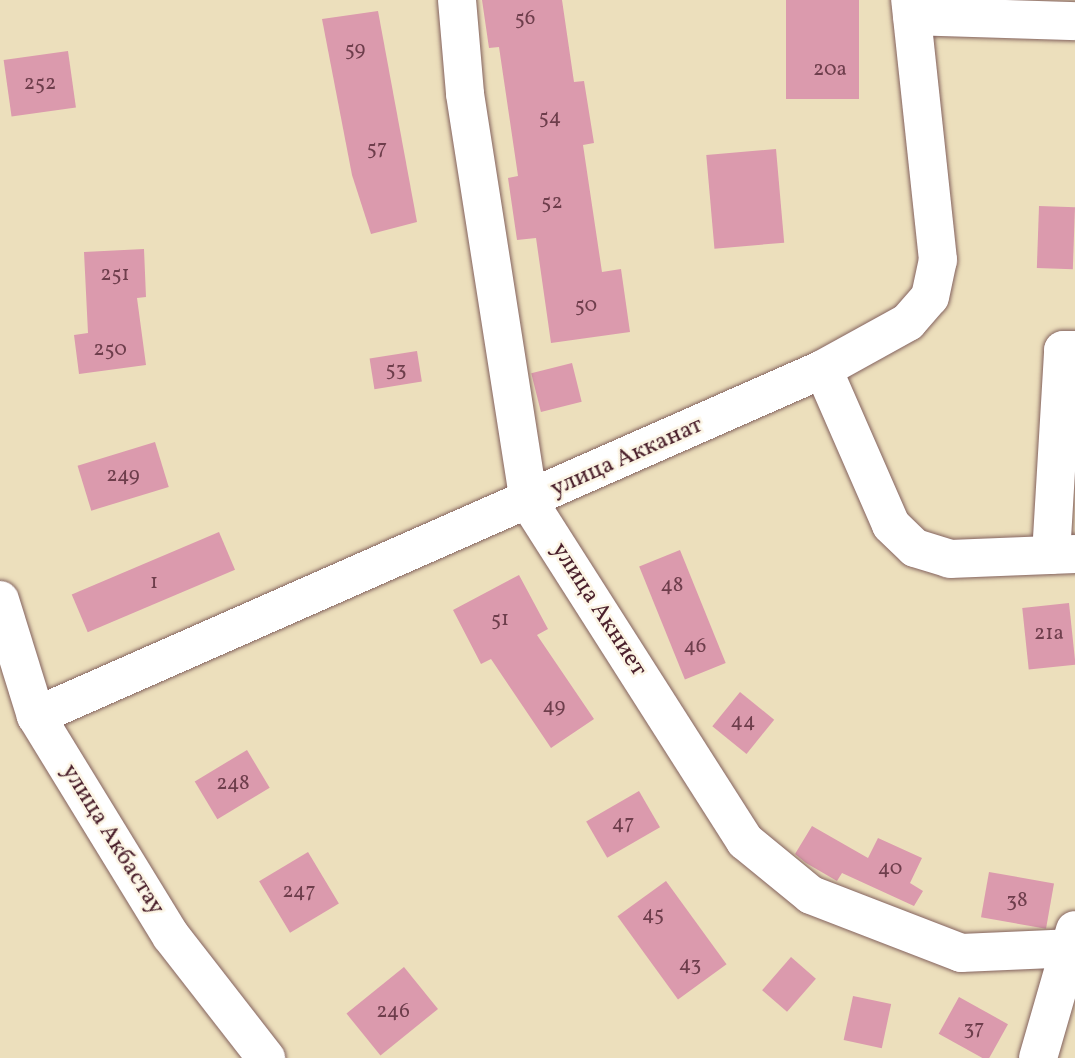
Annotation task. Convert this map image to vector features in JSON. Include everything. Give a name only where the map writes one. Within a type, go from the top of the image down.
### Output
[{"type":"street","name":"улица Акниет","points":[[457,0],[465,94],[529,502],[745,841],[811,895],[961,953],[1072,943]]},
{"type":"street","name":"улица Акканат","points":[[36,716],[529,502],[823,369],[908,322],[930,297],[938,260],[911,8]]},
{"type":"street","points":[[911,8],[1021,10],[1075,21]]},
{"type":"street","points":[[823,369],[891,524],[915,548],[950,559],[1063,554],[1063,350],[1075,350]]},
{"type":"street","name":"улица Акбастау","points":[[0,600],[36,716],[171,936],[266,1058]]},
{"type":"street","points":[[1038,1058],[1072,943]]},
{"type":"building","points":[[482,0],[562,0],[574,82],[584,81],[594,143],[583,145],[602,272],[621,269],[630,332],[551,343],[536,238],[517,240],[508,178],[518,176],[499,47],[489,48]]},
{"type":"building","points":[[786,0],[859,0],[859,99],[786,99]]},
{"type":"building","points":[[378,11],[417,222],[371,234],[352,175],[322,19]]},
{"type":"building","points":[[68,51],[76,107],[12,116],[4,60]]},
{"type":"building","points":[[776,149],[784,243],[714,249],[706,155]]},
{"type":"building","points":[[1039,206],[1075,207],[1073,269],[1037,268]]},
{"type":"building","points":[[144,249],[146,297],[137,298],[146,365],[79,374],[74,335],[88,333],[84,252]]},
{"type":"building","points":[[417,351],[422,382],[374,389],[370,359]]},
{"type":"building","points":[[572,363],[582,402],[541,412],[531,373]]},
{"type":"building","points":[[155,442],[169,487],[91,511],[78,466]]},
{"type":"building","points":[[219,532],[235,570],[88,632],[72,595]]},
{"type":"building","points":[[680,550],[726,663],[685,680],[639,566]]},
{"type":"building","points":[[519,575],[548,629],[537,635],[594,719],[551,748],[491,659],[481,664],[453,610]]},
{"type":"building","points":[[1069,603],[1075,665],[1029,670],[1022,608]]},
{"type":"building","points":[[740,692],[774,720],[747,754],[712,726]]},
{"type":"building","points":[[247,750],[270,788],[217,819],[195,781]]},
{"type":"building","points":[[639,791],[660,827],[607,858],[586,822]]},
{"type":"building","points":[[812,826],[868,858],[878,838],[922,858],[910,883],[923,891],[914,906],[842,873],[837,881],[806,863],[795,854]]},
{"type":"building","points":[[308,852],[339,903],[290,933],[259,881]]},
{"type":"building","points":[[989,872],[1054,883],[1046,929],[981,917]]},
{"type":"building","points":[[666,881],[727,964],[678,1000],[617,916]]},
{"type":"building","points":[[791,957],[816,979],[787,1012],[762,990]]},
{"type":"building","points":[[404,967],[438,1009],[380,1056],[346,1014]]},
{"type":"building","points":[[853,996],[891,1004],[882,1048],[844,1040]]},
{"type":"building","points":[[959,997],[1008,1024],[989,1058],[982,1058],[939,1034]]}]
